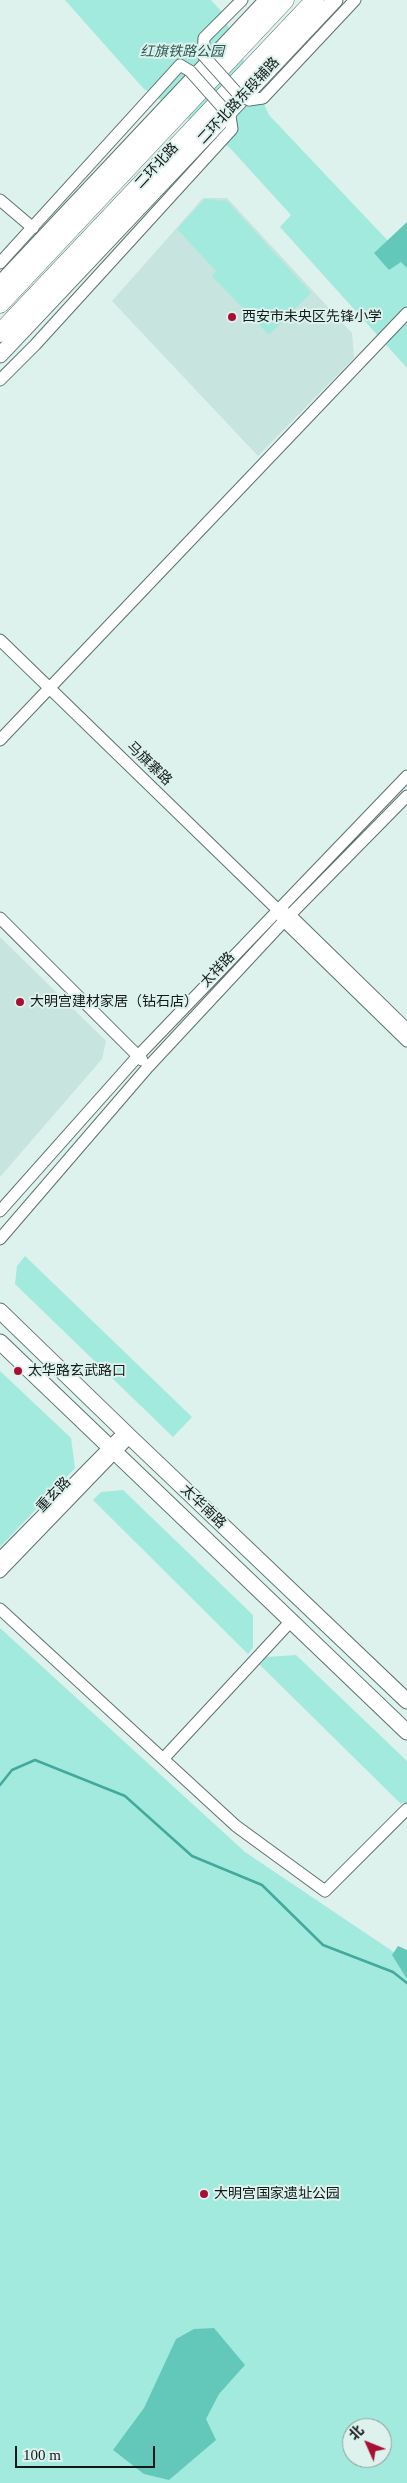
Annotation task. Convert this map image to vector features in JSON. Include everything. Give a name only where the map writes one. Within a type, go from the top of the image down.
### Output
[{"type":"highway","name":"二环北路","points":[[0,304],[285,0]]},
{"type":"highway","name":"二环北路","points":[[0,333],[315,0]]},
{"type":"main road","points":[[0,284],[267,0]]},
{"type":"main road","name":"二环北路东段辅路","points":[[0,355],[335,0]]},
{"type":"main road","name":"太华南路","points":[[0,1311],[127,1435],[407,1701]]},
{"type":"main road","name":"太华南路","points":[[0,1342],[407,1732]]},
{"type":"street","points":[[242,0],[204,38],[203,54],[238,94],[249,100],[263,98],[355,0]]},
{"type":"street","points":[[0,262],[180,65],[190,71],[230,116],[232,129],[35,345],[0,380]]},
{"type":"street","points":[[0,200],[33,228]]},
{"type":"street","points":[[0,740],[407,313]]},
{"type":"street","name":"马旗寨路","points":[[0,640],[278,910],[407,1041]]},
{"type":"street","name":"太祥路","points":[[0,1211],[138,1056],[407,776]]},
{"type":"street","name":"太祥路","points":[[0,1239],[148,1067],[287,919],[407,796]]},
{"type":"street","points":[[0,918],[148,1067]]},
{"type":"street","name":"马旗寨路","points":[[287,919],[407,1029]]},
{"type":"street","name":"重玄路","points":[[0,1572],[127,1435]]},
{"type":"street","name":"重玄路","points":[[0,1558],[112,1451]]},
{"type":"street","points":[[0,1610],[236,1826],[325,1891],[407,1809]]},
{"type":"street","points":[[163,1759],[291,1621]]},
{"type":"shaded area","name":"西安市未央区先锋小学","points":[[203,198],[227,198],[352,333],[354,358],[258,456],[112,301]]},
{"type":"shaded area","points":[[0,937],[106,1041],[102,1059],[0,1177]]},
{"type":"green space","name":"红旗铁路公园","points":[[65,0],[211,0],[221,11],[269,115],[407,261],[407,368],[280,227],[291,215],[230,148],[143,88]]},
{"type":"green space","points":[[205,199],[227,201],[311,293],[269,335],[212,276],[216,271],[177,229]]},
{"type":"green space","points":[[407,222],[407,268],[401,262],[389,270],[374,253]]},
{"type":"green space","points":[[25,1256],[192,1417],[173,1437],[15,1284],[17,1266]]},
{"type":"green space","points":[[0,1371],[71,1438],[75,1468],[0,1547]]},
{"type":"green space","points":[[123,1490],[253,1615],[253,1648],[248,1654],[93,1500],[101,1492]]},
{"type":"green space","name":"大明宫国家遗址公园","points":[[0,1628],[245,1852],[407,1961],[407,2483],[0,2483]]},
{"type":"green space","points":[[296,1655],[407,1761],[407,1806],[403,1802],[401,1804],[259,1664],[266,1657]]},
{"type":"green space","points":[[398,1946],[407,1950],[407,1979],[392,1955]]},
{"type":"green space","points":[[214,2328],[245,2365],[219,2394],[206,2419],[216,2440],[169,2480],[144,2474],[113,2450],[144,2408],[176,2339],[194,2329]]},
{"type":"waterway","points":[[0,1785],[12,1770],[35,1760],[125,1796],[192,1856],[262,1885],[323,1945],[393,1972],[407,1983]]},
{"type":"place","name":"西安市未央区先锋小学","points":[[232,317]]},
{"type":"place","name":"大明宫建材家居（钻石店）","points":[[20,1002]]},
{"type":"place","name":"太华路玄武路口","points":[[18,1371]]},
{"type":"place","name":"大明宫国家遗址公园","points":[[204,2194]]}]
